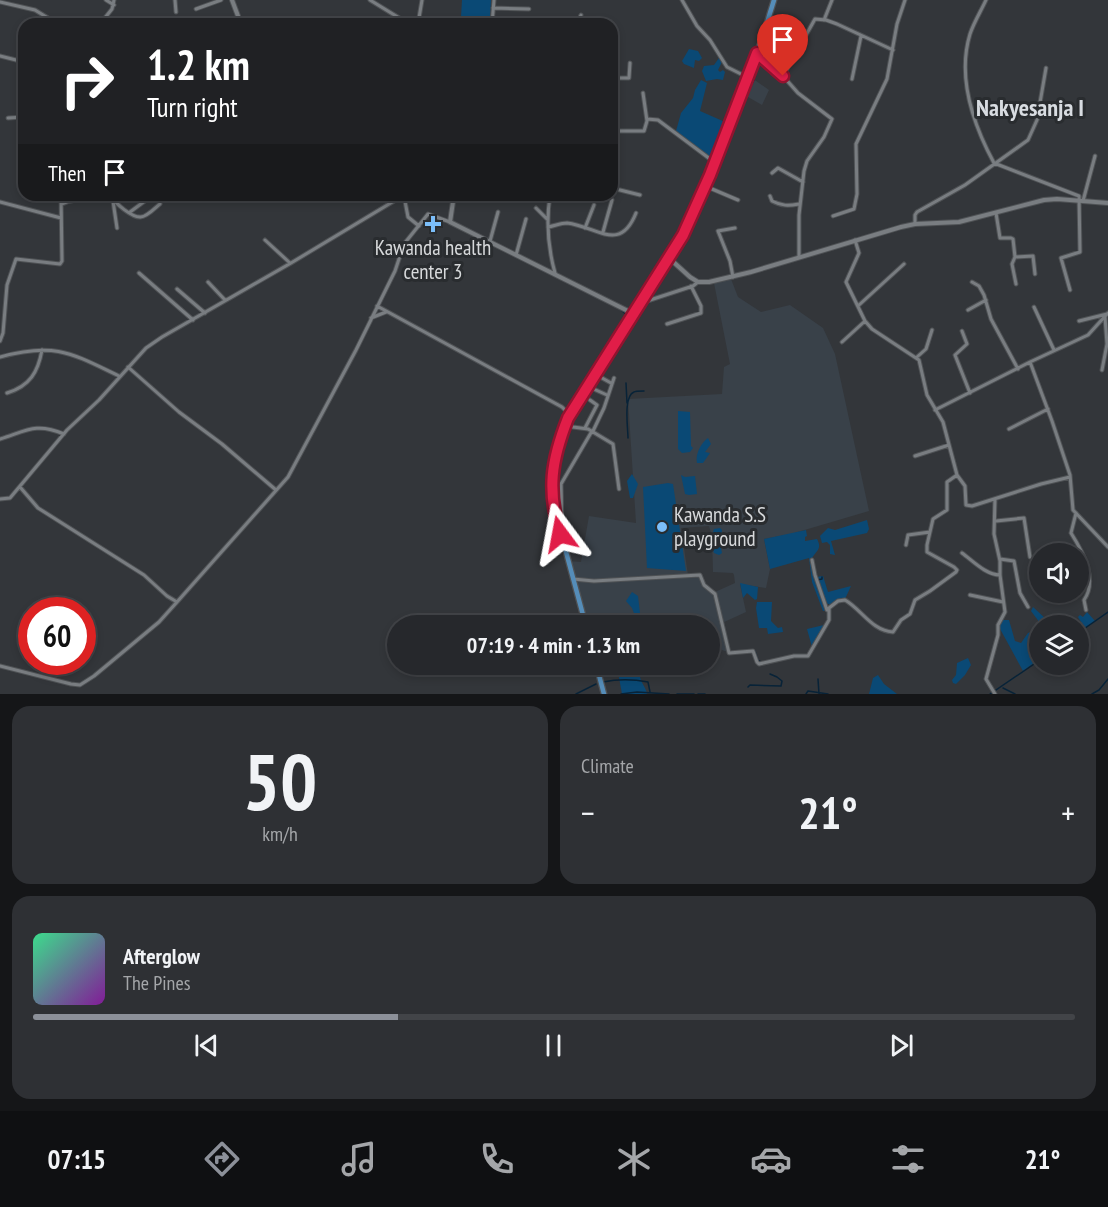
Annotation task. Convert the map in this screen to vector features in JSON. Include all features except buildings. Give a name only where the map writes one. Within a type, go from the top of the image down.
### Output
[{"type":"main road","points":[[583,615],[552,500],[551,478],[555,455],[574,407],[683,235],[715,163],[757,53],[774,0]]},
{"type":"main road","points":[[599,675],[604,694]]},
{"type":"street","points":[[104,18],[114,2],[106,0]]},
{"type":"street","points":[[175,0],[176,12]]},
{"type":"street","points":[[196,9],[221,0]]},
{"type":"street","points":[[232,0],[239,18]]},
{"type":"street","points":[[370,0],[399,18]]},
{"type":"street","points":[[419,18],[422,0]]},
{"type":"street","points":[[492,18],[494,0]]},
{"type":"street","points":[[682,0],[697,26],[710,40],[727,67],[747,77]]},
{"type":"street","points":[[824,20],[832,0]]},
{"type":"street","points":[[833,216],[855,209],[856,144],[887,79],[898,19],[905,0]]},
{"type":"street","points":[[986,0],[970,33],[965,74],[969,103],[994,163],[1076,194],[1082,200]]},
{"type":"street","points":[[0,2],[29,8],[47,18]]},
{"type":"street","points":[[493,8],[529,9]]},
{"type":"street","points":[[783,76],[813,20],[824,20],[892,50]]},
{"type":"street","points":[[852,79],[861,36]]},
{"type":"street","points":[[757,53],[798,93],[832,119],[824,137],[807,161],[800,204],[799,257]]},
{"type":"street","points":[[0,56],[18,60]]},
{"type":"street","points":[[618,78],[629,78],[630,63]]},
{"type":"street","points":[[915,224],[917,212],[965,185],[1028,140],[1037,120],[1046,68]]},
{"type":"street","points":[[618,131],[644,132],[647,119],[644,93]]},
{"type":"street","points":[[9,118],[18,117]]},
{"type":"street","points":[[647,119],[658,120],[715,163]]},
{"type":"street","points":[[1070,290],[1061,258],[1080,252],[1082,200],[1095,156]]},
{"type":"street","points":[[772,173],[778,168],[803,182]]},
{"type":"street","points":[[705,186],[738,200]]},
{"type":"street","points":[[618,190],[640,195]]},
{"type":"street","points":[[770,196],[772,201],[781,205],[800,204]]},
{"type":"street","points":[[641,303],[698,282],[733,277],[915,224],[959,222],[1044,200],[1108,203]]},
{"type":"street","points":[[0,341],[3,333],[1,320],[6,291],[16,259],[53,264],[61,262],[63,252],[62,201]]},
{"type":"street","points":[[62,204],[68,201]]},
{"type":"street","points":[[114,201],[117,228]]},
{"type":"street","points":[[117,201],[129,212],[141,218],[160,204]]},
{"type":"street","points":[[129,212],[145,201]]},
{"type":"street","points":[[0,499],[10,498],[20,488],[64,434],[99,400],[128,366],[154,342],[396,201]]},
{"type":"street","points":[[405,201],[408,217],[419,226]]},
{"type":"street","points":[[450,222],[453,201]]},
{"type":"street","points":[[550,201],[550,255],[555,276]]},
{"type":"street","points":[[603,232],[612,201]]},
{"type":"street","points":[[0,202],[61,219]]},
{"type":"street","points":[[585,228],[594,205]]},
{"type":"street","points":[[536,208],[548,220]]},
{"type":"street","points":[[489,243],[498,212]]},
{"type":"street","points":[[548,227],[565,223],[613,236],[621,234],[629,227],[636,213]]},
{"type":"street","points":[[996,213],[1000,238],[1013,239],[1016,257],[1012,264],[1016,284]]},
{"type":"street","points":[[0,666],[80,685],[152,628],[177,602],[291,471],[398,264],[402,248],[429,214],[450,222],[634,314]]},
{"type":"street","points":[[516,256],[526,219]]},
{"type":"street","points":[[733,277],[730,261],[718,231],[735,228]]},
{"type":"street","points":[[265,240],[291,264]]},
{"type":"street","points":[[855,240],[859,253],[846,282],[872,329],[917,357],[927,395],[946,429],[957,475],[965,486],[967,506],[1070,477]]},
{"type":"street","points":[[1016,257],[1033,256],[1035,274]]},
{"type":"street","points":[[669,258],[685,274],[698,282]]},
{"type":"street","points":[[859,305],[904,264]]},
{"type":"street","points":[[139,273],[193,320]]},
{"type":"street","points":[[208,282],[226,301]]},
{"type":"street","points":[[972,282],[979,286],[991,319],[1018,369]]},
{"type":"street","points":[[667,324],[701,313],[701,306],[691,286]]},
{"type":"street","points":[[177,289],[205,313]]},
{"type":"street","points":[[0,290],[6,291]]},
{"type":"street","points":[[968,310],[986,300]]},
{"type":"street","points":[[377,306],[562,407],[570,415]]},
{"type":"street","points":[[1034,307],[1054,350]]},
{"type":"street","points":[[371,318],[386,312]]},
{"type":"street","points":[[935,410],[1088,335],[1107,315]]},
{"type":"street","points":[[1079,321],[1107,315]]},
{"type":"street","points":[[1107,315],[1107,344],[1102,369],[1108,351]]},
{"type":"street","points":[[842,342],[866,321]]},
{"type":"street","points":[[917,357],[926,349],[932,330]]},
{"type":"street","points":[[962,331],[968,344],[955,355],[970,393]]},
{"type":"street","points":[[8,393],[21,388],[33,377],[42,350]]},
{"type":"street","points":[[0,357],[54,350],[71,354],[119,376]]},
{"type":"street","points":[[1030,362],[1070,477],[1073,508],[1108,547]]},
{"type":"street","points":[[128,366],[179,412],[222,444],[276,490]]},
{"type":"street","points":[[595,374],[611,383]]},
{"type":"street","points":[[559,530],[562,527],[561,484],[592,431],[614,378]]},
{"type":"street","points":[[587,386],[607,396]]},
{"type":"street","points":[[585,428],[597,405],[590,400]]},
{"type":"street","points":[[562,407],[574,407]]},
{"type":"street","points":[[1009,429],[1048,409]]},
{"type":"street","points":[[566,424],[585,428],[614,444],[619,489]]},
{"type":"street","points":[[0,439],[40,427],[64,434]]},
{"type":"street","points":[[915,456],[949,445]]},
{"type":"street","points":[[828,612],[832,605],[845,600],[864,618],[891,633],[901,620],[910,614],[915,600],[956,571],[954,567],[927,552],[934,517],[947,510],[947,482],[957,475]]},
{"type":"street","points":[[20,488],[38,508],[144,575],[177,602]]},
{"type":"street","points":[[994,692],[986,680],[998,635],[998,625],[1004,616],[1000,559],[996,544],[996,499]]},
{"type":"street","points":[[1076,513],[1071,533],[1079,544],[1089,574],[1089,591],[1083,604],[1086,610]]},
{"type":"street","points":[[996,521],[1024,518],[1029,550]]},
{"type":"street","points":[[906,545],[908,535],[930,532]]},
{"type":"street","points":[[962,553],[980,567],[1000,576]]},
{"type":"street","points":[[1000,559],[1014,561],[1020,593],[1028,607]]},
{"type":"street","points":[[573,578],[594,581],[700,575],[702,583],[715,594],[728,652],[731,654],[753,651],[759,664],[808,656],[829,620],[812,560]]},
{"type":"street","points":[[970,595],[1004,602]]},
{"type":"street","points":[[825,602],[832,605]]},
{"type":"shaded area","points":[[462,0],[491,0],[490,18],[461,17]]},
{"type":"shaded area","points":[[689,49],[698,51],[702,58],[699,61],[695,60],[694,68],[682,61]]},
{"type":"shaded area","points":[[719,58],[722,62],[718,70],[725,72],[723,80],[706,81],[702,71],[704,66],[714,65]]},
{"type":"shaded area","points":[[749,76],[769,90],[762,105],[741,93]]},
{"type":"shaded area","points":[[701,80],[707,83],[700,111],[725,122],[711,160],[676,131],[681,113],[693,98]]},
{"type":"shaded area","points":[[731,279],[738,297],[761,312],[790,305],[823,328],[835,354],[869,511],[791,534],[764,539],[770,569],[766,588],[740,584],[746,612],[722,623],[715,592],[735,583],[734,575],[733,573],[713,572],[712,537],[709,526],[681,528],[688,575],[594,580],[574,578],[568,561],[581,562],[589,516],[636,523],[628,399],[722,394],[724,367],[730,364],[714,283]]},
{"type":"shaded area","points":[[678,411],[690,412],[691,446],[693,448],[690,452],[682,453],[678,449]]},
{"type":"shaded area","points":[[708,438],[711,444],[705,452],[710,453],[703,463],[697,463],[699,449]]},
{"type":"shaded area","points":[[632,474],[638,484],[633,498],[630,498],[627,481]]},
{"type":"shaded area","points":[[681,475],[695,476],[697,494],[685,494]]},
{"type":"shaded area","name":"Kawanda S.S playground","points":[[673,484],[686,571],[647,568],[643,487]]},
{"type":"shaded area","points":[[867,520],[869,529],[867,533],[831,541],[835,555],[830,554],[830,545],[827,542],[822,543],[820,536],[828,528],[835,530]]},
{"type":"shaded area","points":[[714,529],[722,530],[720,544],[722,553],[719,555],[714,553],[710,542]]},
{"type":"shaded area","points":[[806,530],[805,541],[817,539],[819,543],[819,548],[811,560],[815,581],[827,610],[823,611],[812,582],[809,558],[770,569],[764,539]]},
{"type":"shaded area","points":[[823,576],[828,592],[851,586],[845,599],[831,605],[826,603],[816,577]]},
{"type":"shaded area","points":[[699,577],[703,585],[713,593],[719,615],[584,615],[576,581],[607,582]]},
{"type":"shaded area","points":[[740,583],[758,587],[757,599],[755,600],[747,593],[743,598]]},
{"type":"shaded area","points":[[632,592],[638,596],[640,615],[635,615],[626,601]]},
{"type":"shaded area","points":[[757,602],[772,602],[771,621],[778,628],[782,627],[783,632],[768,634],[767,628],[759,628]]},
{"type":"shaded area","points":[[1033,607],[1042,615],[1034,615],[1031,611]]},
{"type":"shaded area","points":[[1087,612],[1095,621],[1089,626],[1089,615],[1085,615]]},
{"type":"shaded area","points":[[1002,620],[1009,620],[1015,641],[1021,643],[1029,633],[1029,666],[1023,671],[999,627]]},
{"type":"shaded area","points":[[720,621],[728,652],[720,649]]},
{"type":"shaded area","points":[[824,625],[812,647],[807,629]]},
{"type":"shaded area","points":[[968,658],[971,665],[965,675],[956,684],[953,683],[957,663]]},
{"type":"shaded area","points":[[619,675],[640,675],[647,694],[622,694]]},
{"type":"shaded area","points":[[878,675],[884,684],[897,694],[869,694],[873,678]]},
{"type":"waterway","points":[[746,95],[754,80]]},
{"type":"waterway","points":[[621,310],[628,316]]},
{"type":"waterway","points":[[626,383],[627,403]]},
{"type":"waterway","points":[[628,438],[628,400],[634,392],[644,391]]},
{"type":"waterway","points":[[817,580],[822,577]]},
{"type":"waterway","points":[[1089,625],[1108,612]]},
{"type":"waterway","points":[[755,651],[761,662]]},
{"type":"waterway","points":[[990,694],[1029,667]]},
{"type":"waterway","points":[[748,687],[750,685],[781,686],[782,681],[770,674]]},
{"type":"waterway","points":[[818,679],[819,694]]},
{"type":"waterway","points":[[1092,694],[1099,690],[1108,679]]},
{"type":"waterway","points":[[603,682],[614,680],[648,682],[650,692]]},
{"type":"waterway","points":[[576,694],[596,684]]},
{"type":"waterway","points":[[1003,688],[1015,694]]},
{"type":"waterway","points":[[806,694],[808,691],[828,694]]},
{"type":"waterway","points":[[621,694],[637,692],[669,694]]},
{"type":"waterway","points":[[677,694],[694,694]]},
{"type":"waterway","points":[[698,694],[705,694]]},
{"type":"place","name":"Kawanda health center 3","points":[[433,224]]},
{"type":"place","name":"Kawanda S.S playground","points":[[662,527]]},
{"type":"district","name":"Nakyesanja I","points":[[1030,108]]},
{"type":"route","points":[[560,534],[552,500],[551,478],[560,436],[568,418],[683,235],[710,175],[757,53],[783,76]]}]
